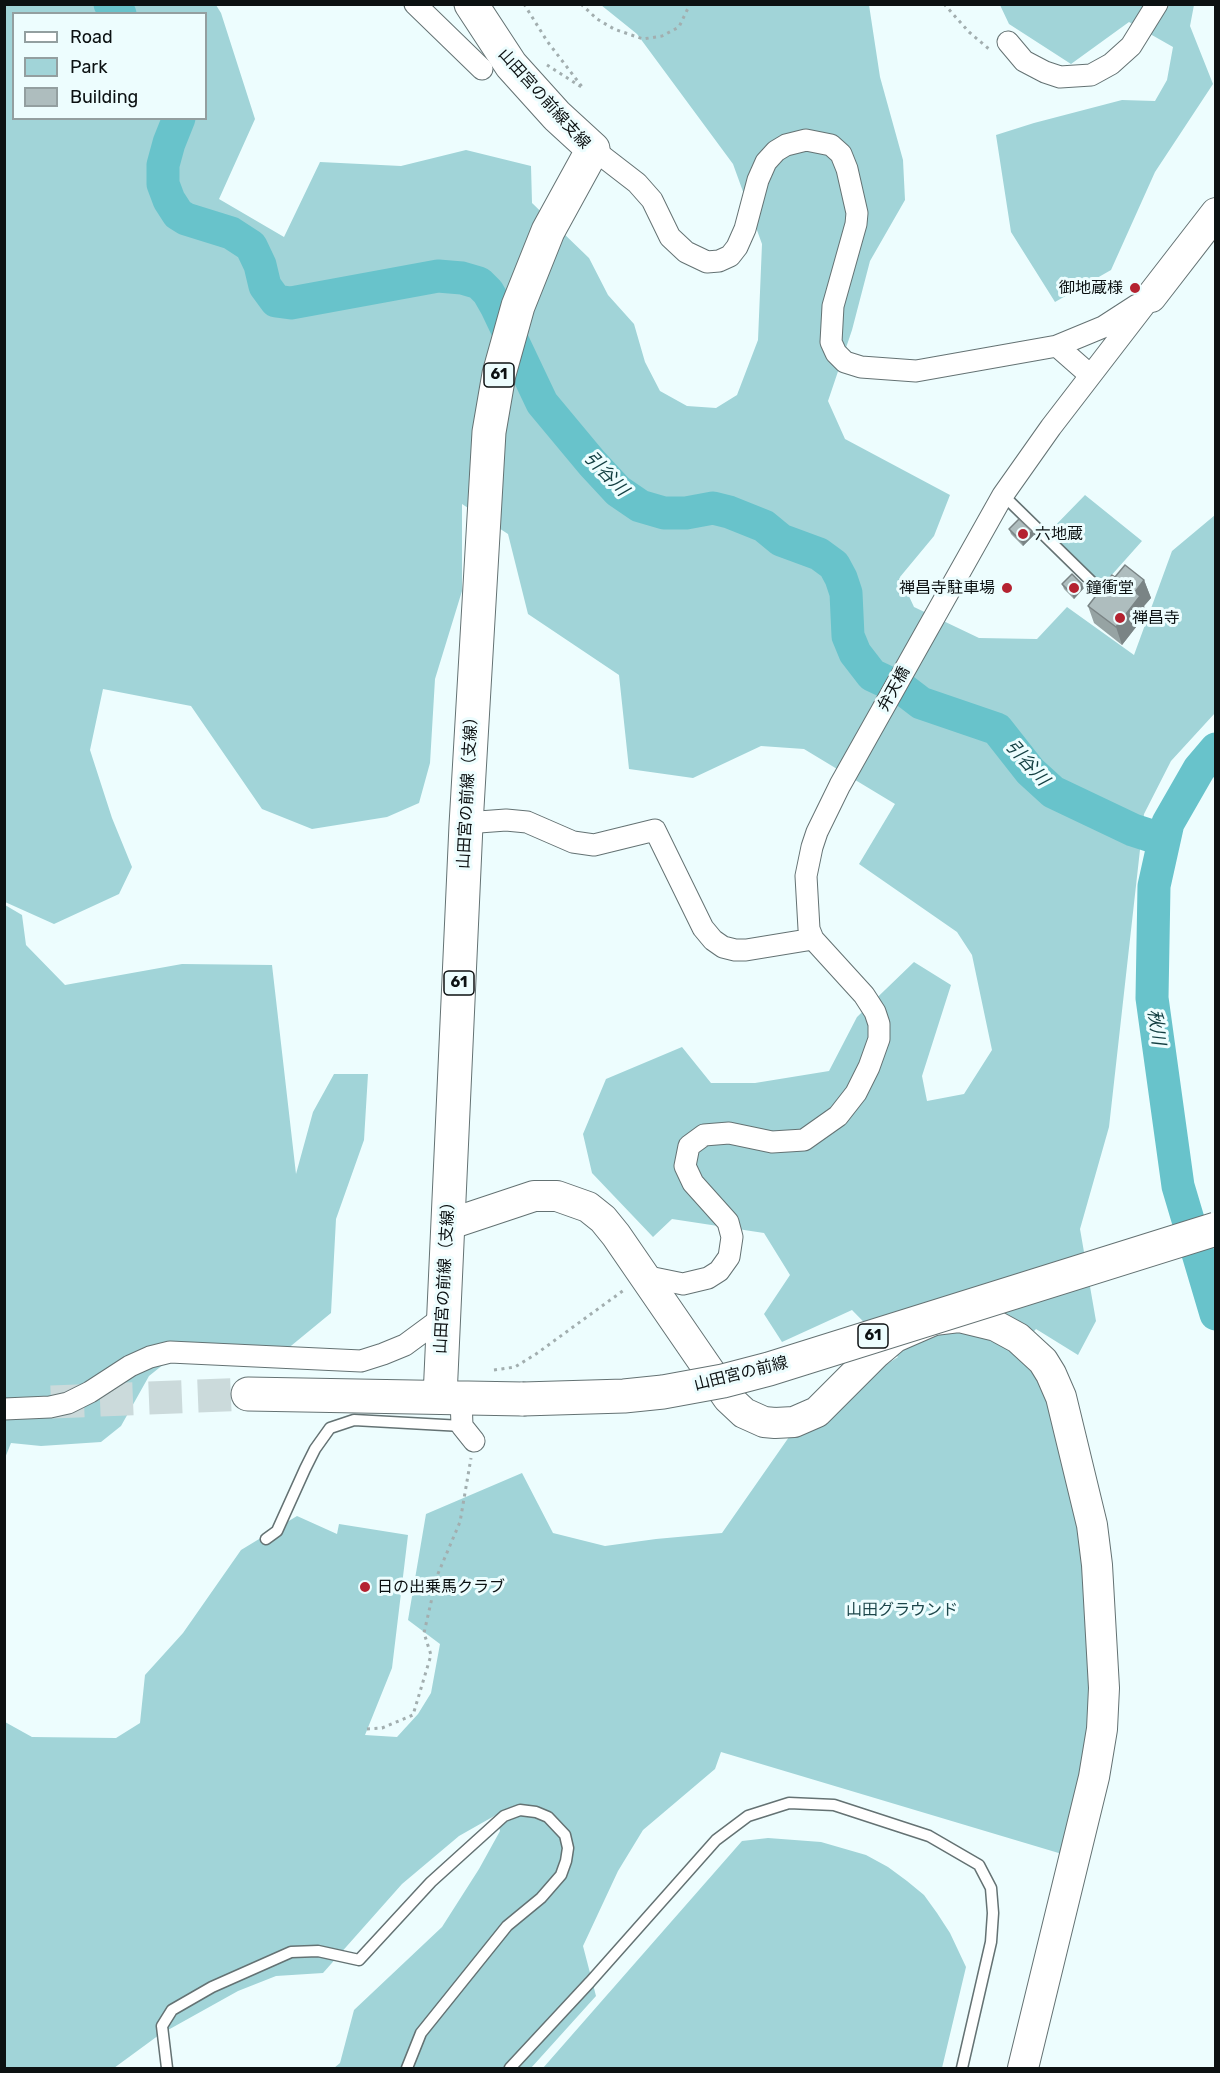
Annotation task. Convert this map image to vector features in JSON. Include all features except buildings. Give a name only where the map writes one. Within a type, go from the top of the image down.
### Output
[{"type":"main road","name":"山田宮の前線支線","points":[[471,4],[511,65],[557,116],[593,149],[567,194]]},
{"type":"main road","name":"山田宮の前線（支線）","points":[[459,1416],[443,1317],[486,456],[499,374],[518,306],[548,231],[567,194]]},
{"type":"main road","name":"山田宮の前線","points":[[248,1394],[459,1416],[523,1399],[651,1394],[723,1381],[769,1369],[1215,1229]]},
{"type":"street","points":[[415,4],[482,69]]},
{"type":"street","points":[[1008,42],[1024,61],[1045,72],[1060,77],[1091,75],[1111,64],[1131,46],[1157,4]]},
{"type":"street","points":[[593,149],[637,183],[652,200],[670,237],[686,252],[707,262],[719,261],[730,256],[737,247],[745,229],[758,180],[766,162],[776,151],[786,145],[806,140],[831,145],[841,154],[847,169],[857,213],[833,306],[831,342],[836,353],[845,362],[861,367],[916,370],[1057,346],[1103,327],[1151,297],[1215,213]]},
{"type":"street","name":"弁天橋","points":[[813,939],[808,929],[806,876],[812,847],[824,816],[1003,495],[1090,375],[1151,297]]},
{"type":"street","points":[[1057,346],[1090,375]]},
{"type":"street","points":[[466,825],[506,820],[527,822],[573,842],[594,845],[614,842],[655,830],[704,928],[713,940],[735,951],[813,939],[864,995],[875,1012],[879,1024],[879,1039],[869,1068],[856,1093],[838,1116],[804,1140],[772,1142],[729,1133],[704,1135],[689,1146],[685,1166],[693,1183],[728,1222],[732,1237],[729,1257],[719,1271],[708,1278],[683,1284],[644,1276]]},
{"type":"street","points":[[447,1225],[534,1196],[564,1198],[588,1207],[603,1219],[728,1398],[744,1413],[764,1422],[775,1424],[794,1422],[817,1412],[895,1337],[934,1320],[959,1317],[983,1322],[1008,1331],[1039,1356],[1051,1374],[1061,1397],[1092,1525],[1099,1585],[1104,1688],[1102,1729],[1094,1777],[1023,2068]]},
{"type":"street","points":[[4,1409],[50,1407],[68,1403],[90,1392],[130,1366],[150,1357],[170,1352],[360,1361],[405,1346],[443,1317]]},
{"type":"lane","points":[[1003,495],[1098,588]]},
{"type":"lane","points":[[266,1539],[277,1532],[310,1459],[330,1428],[354,1420],[459,1416]]},
{"type":"lane","points":[[510,2068],[716,1840],[748,1816],[789,1803],[834,1805],[928,1836],[980,1865],[991,1888],[993,1913],[991,1942],[962,2068]]},
{"type":"lane","points":[[167,2068],[162,2026],[172,2010],[212,1987],[291,1952],[318,1951],[359,1960],[431,1882],[504,1816],[520,1810],[536,1812],[548,1817],[565,1834],[568,1848],[561,1875],[542,1898],[507,1926],[420,2033],[407,2068]]},
{"type":"path","points":[[524,4],[547,41],[583,88],[545,63]]},
{"type":"path","points":[[581,4],[597,19],[614,30],[644,39],[662,36],[679,27],[690,4]]},
{"type":"path","points":[[494,1370],[515,1367],[536,1354],[644,1276]]},
{"type":"path","points":[[367,1730],[382,1728],[413,1715],[431,1655],[424,1633],[437,1576],[460,1522],[459,1416]]},
{"type":"green space","name":"山田グラウンド","points":[[5,5],[216,5],[221,13],[255,119],[219,199],[284,237],[320,162],[401,166],[466,150],[531,166],[532,203],[589,258],[608,295],[634,324],[645,362],[660,391],[687,406],[716,408],[737,395],[758,340],[762,244],[733,164],[637,34],[601,5],[869,5],[880,77],[903,160],[905,200],[870,261],[852,330],[828,401],[845,439],[950,495],[934,536],[900,577],[914,607],[979,638],[1037,639],[1067,607],[1134,655],[1172,551],[1215,515],[1215,713],[1171,761],[1144,814],[1109,1127],[1080,1229],[1096,1321],[1078,1355],[1036,1329],[1014,1353],[1029,1365],[1042,1386],[1074,1487],[1095,1681],[1084,1750],[1062,1854],[721,1752],[715,1769],[643,1830],[618,1871],[583,1946],[596,1996],[531,2068],[334,2068],[340,2063],[354,2010],[442,1927],[500,1831],[496,1815],[459,1836],[402,1884],[323,1973],[276,1976],[238,1991],[159,2035],[114,2068],[5,2068],[5,1722],[32,1737],[116,1738],[140,1723],[145,1675],[183,1633],[241,1550],[297,1516],[337,1534],[339,1524],[408,1535],[392,1668],[365,1735],[397,1737],[418,1714],[431,1693],[440,1644],[408,1620],[426,1514],[522,1473],[553,1533],[605,1546],[722,1533],[789,1437],[824,1425],[884,1366],[898,1357],[852,1310],[782,1342],[764,1314],[790,1275],[764,1233],[672,1219],[653,1237],[592,1173],[583,1134],[606,1079],[682,1047],[711,1083],[755,1083],[829,1071],[857,1017],[914,962],[951,985],[922,1076],[927,1101],[964,1094],[992,1050],[972,955],[957,932],[859,864],[895,804],[804,749],[761,746],[693,778],[629,769],[619,675],[528,614],[508,534],[462,504],[462,591],[435,679],[430,763],[419,803],[387,817],[312,829],[262,809],[191,706],[103,689],[90,750],[112,818],[132,867],[119,894],[54,924],[5,902]]},
{"type":"green space","points":[[1000,5],[1194,5],[1190,26],[1213,84],[1155,172],[1111,270],[1055,302],[1011,232],[996,135],[1122,100],[1155,101],[1167,80],[1173,47],[1129,22],[1071,64],[1009,24]]},
{"type":"green space","points":[[1085,495],[1142,541],[1101,587],[1047,534]]},
{"type":"green space","points":[[5,905],[22,915],[26,945],[65,985],[182,964],[272,965],[296,1174],[313,1112],[334,1074],[368,1074],[364,1140],[336,1219],[331,1313],[286,1350],[169,1360],[149,1376],[121,1426],[101,1442],[41,1446],[11,1443],[5,1458]]},
{"type":"green space","points":[[768,1838],[821,1842],[866,1855],[888,1867],[924,1895],[950,1933],[966,1967],[942,2068],[543,2068],[742,1841]]},
{"type":"waterway","name":"引谷川","points":[[110,4],[118,12]]},
{"type":"waterway","name":"引谷川","points":[[178,120],[163,165],[163,184],[169,200],[178,214],[186,219],[231,233],[251,246],[260,265],[265,286],[276,301],[291,303],[438,276],[462,278],[479,283],[488,292],[496,306],[542,403],[618,491],[640,506],[664,513],[686,513],[713,508],[729,512],[764,526],[781,540],[819,554],[834,565],[841,578],[846,593],[848,636],[855,653],[872,675],[904,690],[921,703],[997,729],[1030,771],[1053,792],[1133,830],[1164,840]]},
{"type":"waterway","name":"秋川","points":[[1216,749],[1199,769],[1168,823],[1154,886],[1152,998],[1178,1186],[1216,1314]]},
{"type":"tunnel","points":[[51,1402],[248,1394]]},
{"type":"place","name":"御地蔵様","points":[[1135,288]]},
{"type":"place","name":"六地蔵","points":[[1023,534]]},
{"type":"place","name":"禅昌寺駐車場","points":[[1007,588]]},
{"type":"place","name":"鐘衝堂","points":[[1074,588]]},
{"type":"place","name":"禅昌寺","points":[[1120,618]]},
{"type":"place","name":"日の出乗馬クラブ","points":[[365,1587]]}]
